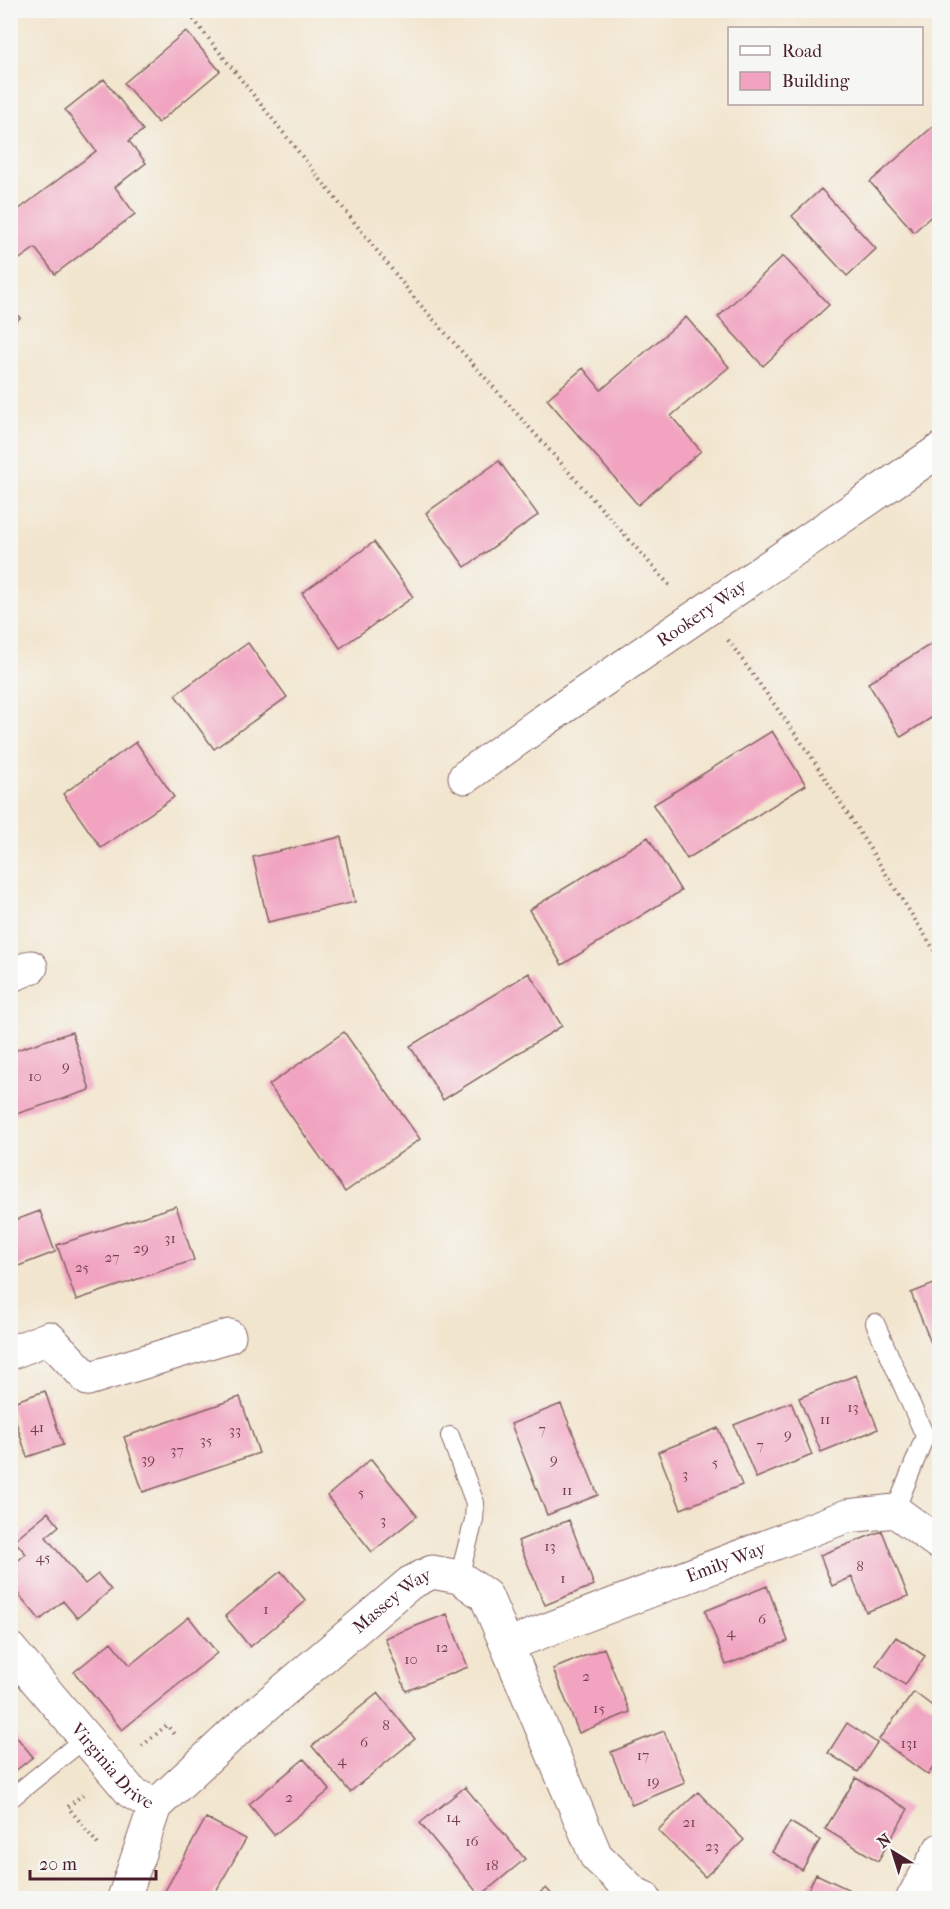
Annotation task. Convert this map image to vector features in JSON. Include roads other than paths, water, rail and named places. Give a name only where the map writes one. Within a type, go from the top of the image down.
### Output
[{"type":"street","name":"Rookery Way","points":[[465,777],[539,723],[939,450]]},
{"type":"street","points":[[10,1353],[49,1338],[88,1379],[229,1336]]},
{"type":"street","points":[[895,1511],[939,1544]]},
{"type":"street","name":"Emily Way","points":[[507,1645],[847,1516],[895,1511]]},
{"type":"street","name":"Massey Way","points":[[155,1806],[236,1731],[410,1583],[432,1572],[459,1577],[486,1596],[596,1856],[634,1893],[644,1899]]},
{"type":"street","name":"Virginia Drive","points":[[10,1649],[84,1739],[132,1792],[155,1806],[124,1899]]},
{"type":"street","points":[[913,1899],[939,1850]]},
{"type":"lane","points":[[875,1323],[925,1436],[895,1511]]},
{"type":"lane","points":[[450,1436],[475,1503],[474,1520],[459,1577]]},
{"type":"lane","points":[[10,1799],[84,1739]]}]
